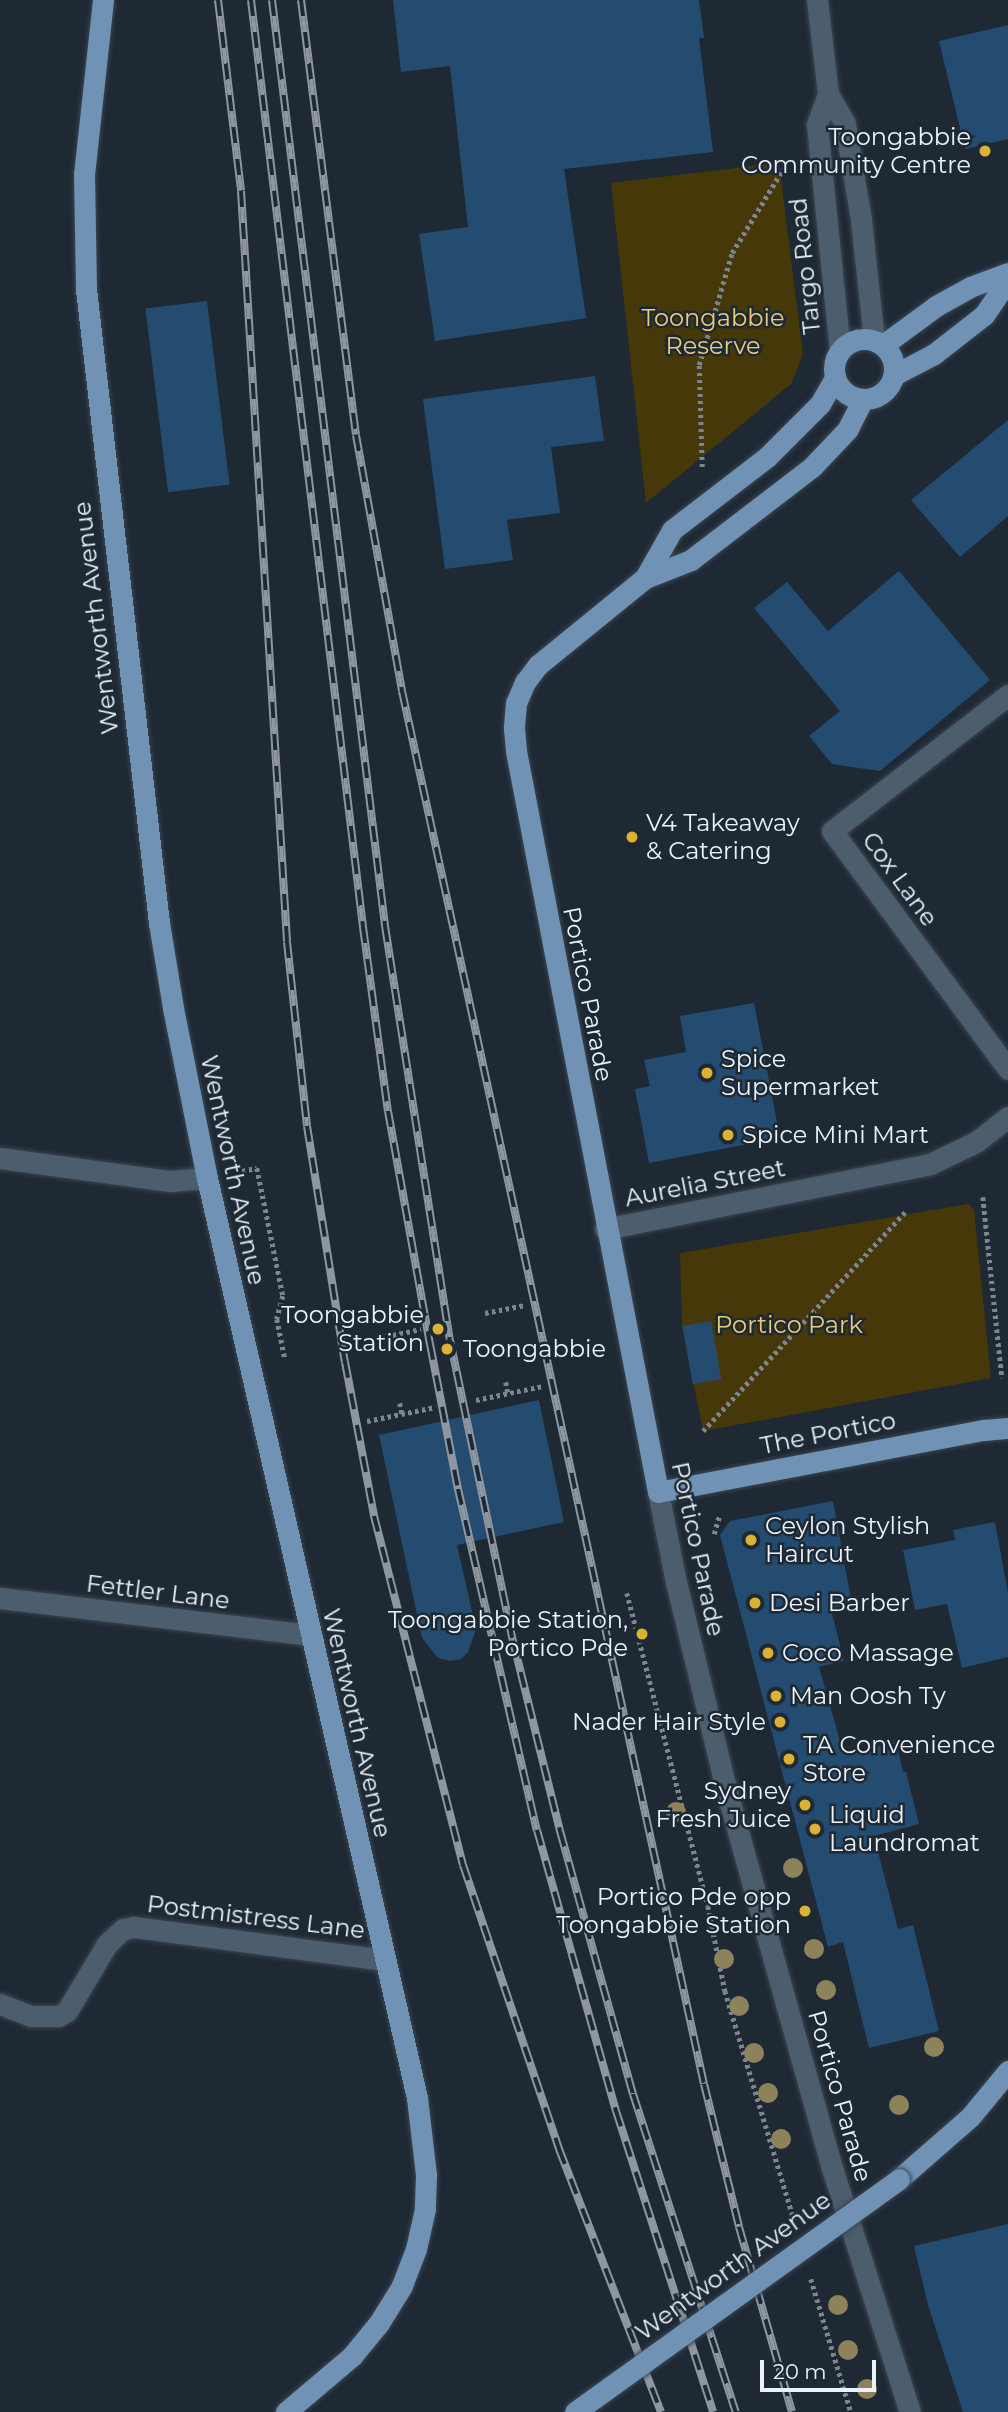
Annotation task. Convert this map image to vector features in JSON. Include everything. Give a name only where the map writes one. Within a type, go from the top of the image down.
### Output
[{"type":"main road","name":"Wentworth Avenue","points":[[103,0],[85,174],[86,289],[154,885],[173,1009],[206,1178],[421,2122],[426,2175],[425,2209],[416,2249],[402,2286],[379,2323],[352,2356],[286,2412]]},
{"type":"main road","points":[[645,578],[672,530],[767,457],[820,404],[835,378],[835,358],[840,350],[855,339],[879,342],[970,287],[1008,273]]},
{"type":"main road","points":[[835,378],[846,393],[863,399],[883,393],[894,375],[933,354],[984,315],[1008,280]]},
{"type":"main road","points":[[879,342],[893,359],[894,375]]},
{"type":"main road","points":[[645,578],[691,560],[812,467],[848,429],[863,399]]},
{"type":"main road","name":"Portico Parade","points":[[645,578],[538,665],[525,682],[516,703],[514,728],[516,751],[606,1229],[658,1492]]},
{"type":"main road","name":"The Portico","points":[[658,1492],[984,1430],[1008,1428]]},
{"type":"main road","name":"Wentworth Avenue","points":[[575,2412],[899,2179],[970,2117],[1008,2071]]},
{"type":"street","name":"Targo Road","points":[[817,0],[828,94],[845,124],[879,342]]},
{"type":"street","name":"Targo Road","points":[[828,94],[817,125],[840,350]]},
{"type":"street","name":"Cox Lane","points":[[1008,695],[832,831],[1008,1069]]},
{"type":"street","name":"Aurelia Street","points":[[606,1229],[920,1166],[957,1153],[1008,1117]]},
{"type":"street","points":[[0,1158],[170,1181],[206,1178]]},
{"type":"street","name":"Portico Parade","points":[[658,1492],[676,1582],[725,1784],[833,2171],[909,2412]]},
{"type":"street","name":"Fettler Lane","points":[[0,1598],[310,1635]]},
{"type":"street","name":"Postmistress Lane","points":[[0,2004],[32,2016],[58,2016],[67,2011],[107,1944],[123,1929],[134,1927],[384,1960]]},
{"type":"path","points":[[702,467],[699,365],[732,253],[783,169]]},
{"type":"path","points":[[206,1178],[257,1168],[283,1296],[277,1319],[285,1359]]},
{"type":"path","points":[[983,1197],[1002,1378]]},
{"type":"path","points":[[703,1431],[905,1212]]},
{"type":"path","points":[[485,1313],[525,1305]]},
{"type":"path","points":[[379,1338],[421,1329]]},
{"type":"path","points":[[506,1382],[508,1393]]},
{"type":"path","points":[[476,1400],[543,1385]]},
{"type":"path","points":[[400,1404],[402,1414]]},
{"type":"path","points":[[368,1421],[436,1407]]},
{"type":"path","points":[[714,1534],[719,1517]]},
{"type":"path","points":[[627,1593],[702,1880],[725,1991],[794,2221]]},
{"type":"path","points":[[809,2273],[851,2412]]},
{"type":"green space","name":"Toongabbie Reserve","points":[[779,163],[803,354],[791,384],[646,503],[611,183]]},
{"type":"green space","name":"Portico Park","points":[[969,1204],[974,1210],[991,1378],[703,1431],[682,1325],[680,1253]]},
{"type":"building","points":[[393,0],[699,0],[704,38],[699,38],[713,152],[564,169],[586,318],[435,341],[419,234],[468,227],[450,66],[401,72]]},
{"type":"building","points":[[1008,25],[1008,139],[965,149],[939,41]]},
{"type":"building","points":[[207,301],[230,485],[168,492],[145,309]]},
{"type":"building","points":[[595,376],[604,441],[551,447],[560,513],[507,520],[513,560],[445,569],[423,399]]},
{"type":"building","points":[[1008,420],[1008,516],[960,557],[911,500]]},
{"type":"building","points":[[899,571],[990,680],[880,771],[832,764],[809,736],[840,711],[754,608],[787,582],[828,631]]},
{"type":"building","name":"Spice Supermarket","points":[[754,1003],[780,1138],[649,1163],[635,1089],[650,1086],[644,1060],[686,1052],[680,1016]]},
{"type":"building","points":[[711,1321],[721,1379],[693,1384],[682,1326]]},
{"type":"building","points":[[539,1400],[564,1522],[457,1545],[476,1629],[468,1652],[461,1659],[450,1661],[438,1658],[422,1638],[379,1435]]},
{"type":"building","points":[[833,1501],[852,1605],[831,1610],[844,1661],[819,1667],[844,1755],[896,1742],[903,1772],[906,1772],[919,1824],[874,1836],[898,1929],[913,1925],[939,2031],[869,2048],[843,1942],[828,1947],[720,1535],[730,1521]]},
{"type":"building","points":[[995,1522],[1008,1593],[1008,1657],[962,1668],[947,1604],[915,1610],[903,1550],[955,1540],[953,1530]]},
{"type":"building","points":[[1008,2224],[1008,2412],[963,2412],[928,2305],[914,2246]]},
{"type":"railway","points":[[218,0],[241,191],[287,942],[307,1126],[345,1362],[374,1516],[463,1865],[559,2149],[661,2412]]},
{"type":"railway","points":[[251,0],[363,927],[388,1111],[430,1344],[458,1489],[537,1830],[616,2111],[713,2412]]},
{"type":"railway","points":[[272,0],[385,926],[450,1340],[513,1641],[560,1831],[633,2094],[736,2412]]},
{"type":"railway","points":[[301,0],[356,435],[402,691],[704,2084],[739,2227],[792,2412]]},
{"type":"place","name":"Toongabbie Community Centre","points":[[985,151]]},
{"type":"place","name":"V4 Takeaway & Catering","points":[[632,837]]},
{"type":"place","name":"Spice Supermarket","points":[[707,1073]]},
{"type":"place","name":"Spice Mini Mart","points":[[728,1135]]},
{"type":"place","name":"Toongabbie Station","points":[[438,1329]]},
{"type":"place","name":"Toongabbie","points":[[447,1349]]},
{"type":"place","name":"Ceylon Stylish Haircut","points":[[751,1540]]},
{"type":"place","name":"Desi Barber","points":[[755,1603]]},
{"type":"place","name":"Toongabbie Station, Portico Pde","points":[[642,1634]]},
{"type":"place","name":"Coco Massage","points":[[768,1653]]},
{"type":"place","name":"Man Oosh Ty","points":[[776,1696]]},
{"type":"place","name":"Nader Hair Style","points":[[780,1722]]},
{"type":"place","name":"TA Convenience Store","points":[[789,1759]]},
{"type":"place","name":"Sydney Fresh Juice","points":[[805,1805]]},
{"type":"place","name":"Liquid Laundromat","points":[[815,1829]]},
{"type":"place","name":"Portico Pde opp Toongabbie Station","points":[[805,1911]]}]
